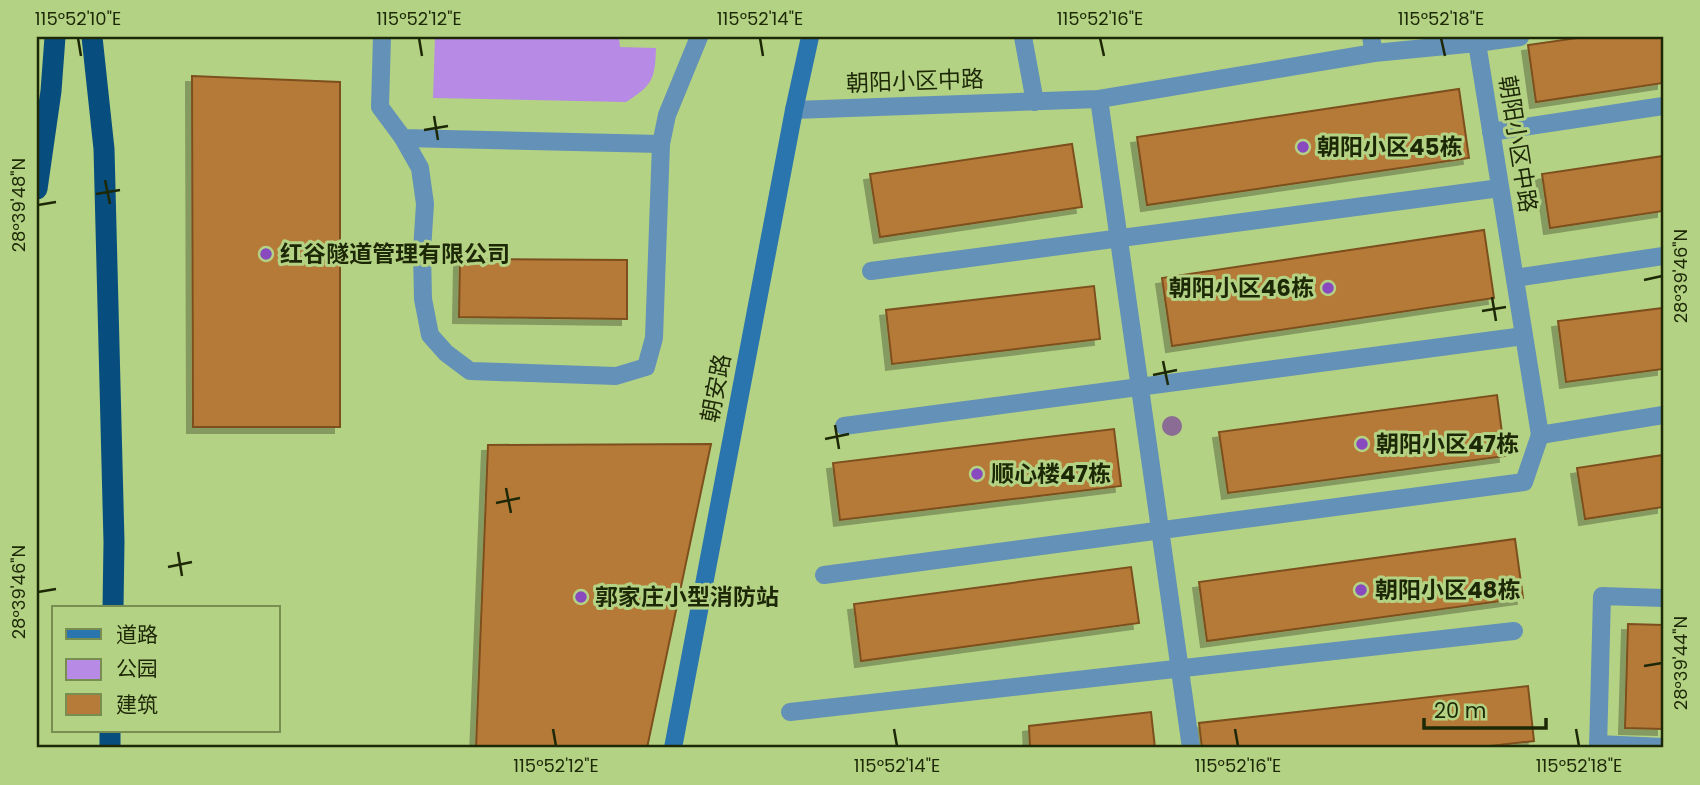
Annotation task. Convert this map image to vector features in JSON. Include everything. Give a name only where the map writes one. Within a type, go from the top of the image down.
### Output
[{"type":"highway","points":[[37,189],[51,91],[55,37]]},
{"type":"highway","points":[[92,37],[104,149],[114,542],[113,606]]},
{"type":"street","points":[[382,37],[380,107],[403,138],[420,168],[425,204],[423,299],[430,335],[446,353],[470,371],[616,376],[646,367],[654,338],[661,144],[667,115],[699,37]]},
{"type":"street","name":"朝安路","points":[[673,748],[810,37]]},
{"type":"street","points":[[1023,37],[1035,102]]},
{"type":"street","points":[[1482,40],[1520,37]]},
{"type":"street","name":"朝阳小区中路","points":[[794,110],[1099,99],[1373,45],[1482,40],[1491,132],[1540,435]]},
{"type":"street","points":[[1099,99],[1191,748]]},
{"type":"street","points":[[1491,132],[1663,106]]},
{"type":"street","points":[[403,138],[661,144]]},
{"type":"street","points":[[871,271],[1500,188]]},
{"type":"street","points":[[1515,278],[1663,256]]},
{"type":"street","points":[[844,426],[1524,336]]},
{"type":"street","points":[[824,575],[1524,482],[1540,435],[1663,415]]},
{"type":"street","points":[[1663,598],[1602,596],[1598,746],[1663,747]]},
{"type":"street","points":[[790,712],[1514,631]]},
{"type":"green space","points":[[435,37],[619,37],[620,47],[656,48],[655,67],[647,86],[626,102],[433,98]]},
{"type":"building","points":[[1584,37],[1663,37],[1663,83],[1536,102],[1528,45]]},
{"type":"building","name":"红谷隧道管理有限公司","points":[[192,76],[340,82],[340,427],[193,427]]},
{"type":"building","name":"朝阳小区45栋","points":[[1459,89],[1469,158],[1147,205],[1137,137]]},
{"type":"building","points":[[1072,144],[1082,207],[880,237],[870,174]]},
{"type":"building","points":[[1663,156],[1663,211],[1550,228],[1542,174]]},
{"type":"building","name":"朝阳小区46栋","points":[[1484,230],[1494,298],[1172,346],[1162,278]]},
{"type":"building","points":[[460,259],[627,260],[627,319],[459,317]]},
{"type":"building","points":[[1094,286],[1100,339],[892,364],[886,310]]},
{"type":"building","points":[[1663,308],[1663,369],[1566,382],[1558,321]]},
{"type":"building","name":"朝阳小区47栋","points":[[1497,395],[1505,456],[1228,493],[1219,432]]},
{"type":"building","name":"顺心楼47栋","points":[[1114,429],[1121,486],[840,520],[833,463]]},
{"type":"building","name":"郭家庄小型消防站","points":[[711,444],[647,748],[476,748],[488,445]]},
{"type":"building","points":[[1663,455],[1663,507],[1585,519],[1577,468]]},
{"type":"building","name":"朝阳小区48栋","points":[[1515,539],[1523,598],[1207,641],[1199,582]]},
{"type":"building","points":[[1131,567],[1139,623],[861,661],[854,604]]},
{"type":"building","points":[[1628,624],[1663,625],[1663,729],[1625,728]]},
{"type":"building","points":[[1528,686],[1534,741],[1473,748],[1202,748],[1199,723]]},
{"type":"building","points":[[1151,712],[1155,748],[1030,748],[1029,726]]},
{"type":"place","name":"朝阳小区45栋","points":[[1303,147]]},
{"type":"place","name":"红谷隧道管理有限公司","points":[[266,254]]},
{"type":"place","name":"朝阳小区46栋","points":[[1328,288]]},
{"type":"place","name":"朝阳小区47栋","points":[[1362,444]]},
{"type":"place","name":"顺心楼47栋","points":[[977,474]]},
{"type":"place","name":"朝阳小区48栋","points":[[1361,590]]},
{"type":"place","name":"郭家庄小型消防站","points":[[581,597]]}]
